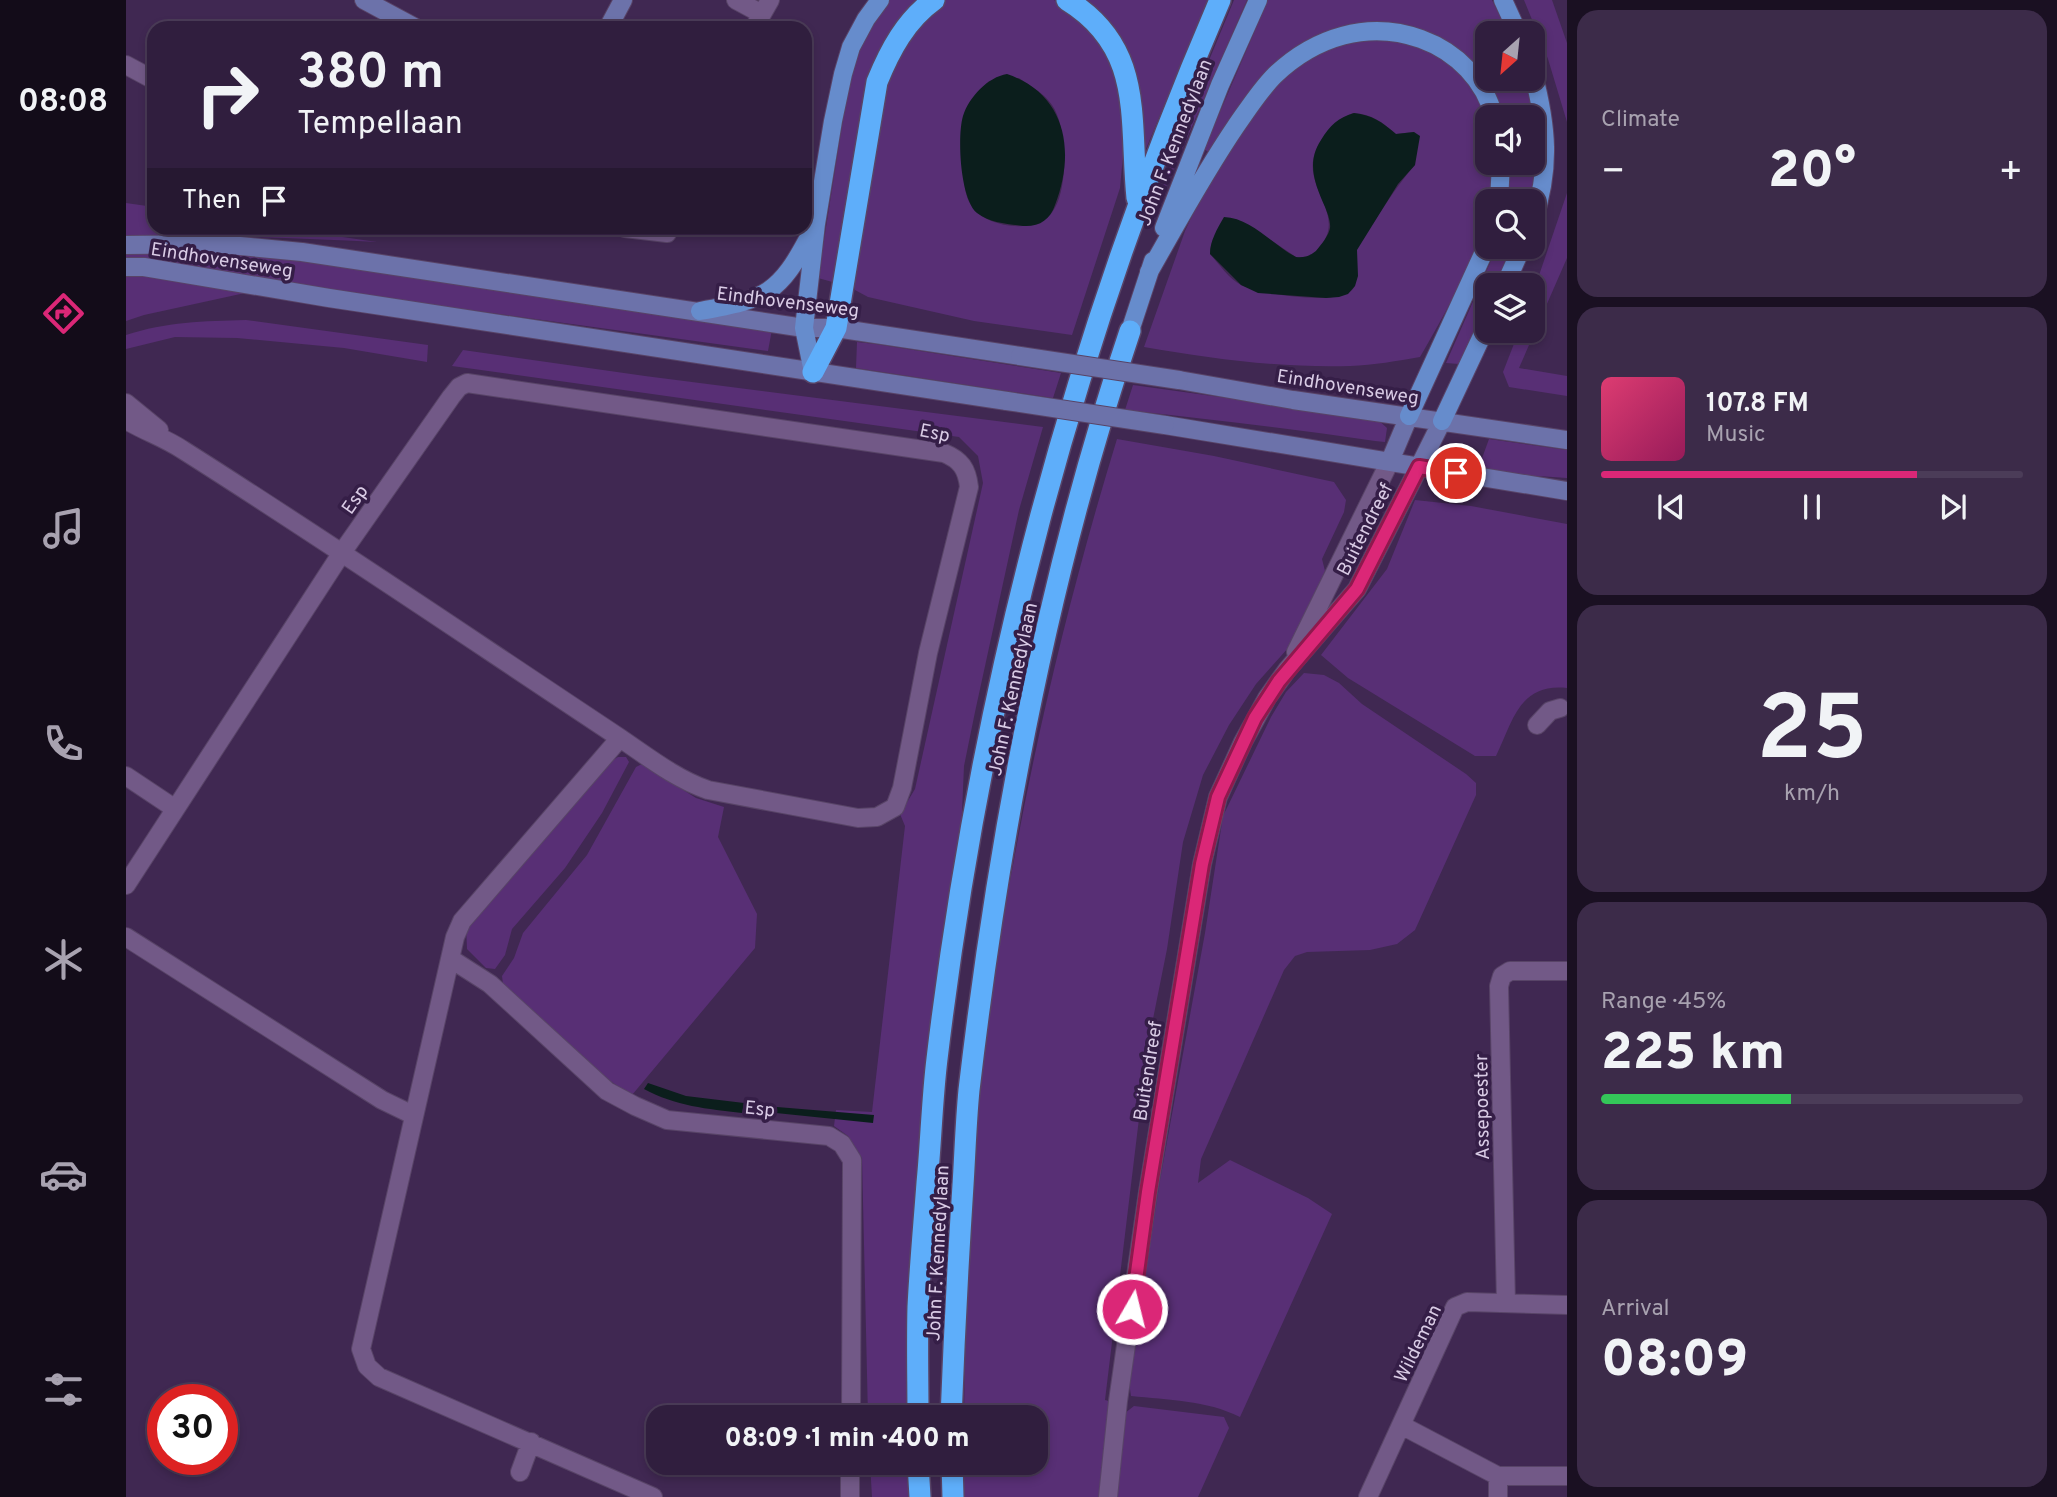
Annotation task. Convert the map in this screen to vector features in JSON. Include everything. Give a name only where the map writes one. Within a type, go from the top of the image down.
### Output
[{"type":"highway","points":[[813,372],[836,328],[877,82],[898,38],[919,11],[934,0]]},
{"type":"highway","points":[[1067,0],[1099,23],[1125,70],[1132,105],[1137,203]]},
{"type":"highway","name":"John F. Kennedylaan","points":[[918,1405],[918,1307],[937,1061],[981,776],[997,691],[1038,522],[1092,336],[1137,203],[1220,0]]},
{"type":"highway","name":"John F. Kennedylaan","points":[[952,1405],[969,1093],[1011,802],[1044,642],[1105,404],[1130,331]]},
{"type":"highway","points":[[919,1475],[920,1497]]},
{"type":"highway","points":[[952,1475],[953,1497]]},
{"type":"main road","points":[[364,0],[399,21]]},
{"type":"main road","points":[[612,21],[623,0]]},
{"type":"main road","points":[[813,372],[804,328],[816,224],[843,74],[851,47],[880,0]]},
{"type":"main road","name":"John F. Kennedylaan","points":[[1130,331],[1149,272],[1220,85],[1258,0]]},
{"type":"main road","points":[[1503,0],[1513,21]]},
{"type":"main road","points":[[1149,272],[1215,157],[1253,102],[1274,75],[1318,45],[1343,34],[1383,30],[1408,34],[1452,56],[1478,79],[1489,105]]},
{"type":"main road","points":[[1538,91],[1542,108],[1546,170],[1542,189]]},
{"type":"main road","points":[[812,232],[816,224]]},
{"type":"main road","points":[[700,311],[739,304],[771,290],[797,260],[810,235]]},
{"type":"main road","name":"Eindhovenseweg","points":[[126,245],[219,244],[302,252],[804,328],[836,328],[1567,440]]},
{"type":"main road","points":[[1390,461],[1481,259]]},
{"type":"main road","name":"Eindhovenseweg","points":[[126,267],[144,267],[329,298],[1166,425],[1567,491]]},
{"type":"main road","points":[[1419,467],[1479,343]]},
{"type":"street","points":[[736,0],[762,14]]},
{"type":"street","points":[[126,65],[147,76]]},
{"type":"street","name":"Esp","points":[[126,420],[180,448],[341,554],[620,738],[690,784],[708,790],[858,818],[877,817],[895,807],[902,788],[928,653],[969,486],[963,465],[944,453],[467,383],[459,387],[451,397],[341,554],[126,885]]},
{"type":"street","name":"Esp","points":[[126,403],[180,448]]},
{"type":"street","name":"Buitendreef","points":[[1287,670],[1390,461]]},
{"type":"street","name":"Buitendreef","points":[[1108,1497],[1118,1401],[1148,1192],[1206,843],[1218,797],[1255,718],[1287,670],[1357,589],[1419,467]]},
{"type":"street","points":[[1537,725],[1550,711],[1565,708]]},
{"type":"street","points":[[620,738],[461,921],[413,1115],[361,1349],[367,1366],[379,1377],[525,1457],[653,1497]]},
{"type":"street","points":[[126,776],[174,808]]},
{"type":"street","points":[[126,937],[382,1100],[413,1115]]},
{"type":"street","name":"Esp","points":[[452,959],[490,984],[607,1091],[635,1106],[667,1120],[829,1136],[842,1144],[852,1160],[853,1186],[851,1405]]},
{"type":"street","name":"Assepoester","points":[[1506,1303],[1499,986],[1502,976],[1510,971],[1567,971]]},
{"type":"street","name":"Wildeman","points":[[1368,1497],[1455,1307],[1467,1302],[1567,1305]]},
{"type":"street","points":[[1401,1425],[1498,1476],[1567,1476]]},
{"type":"street","points":[[850,1475],[850,1497]]},
{"type":"street","points":[[1498,1476],[1498,1497]]},
{"type":"shaded area","points":[[885,0],[922,0],[892,34],[836,283],[818,278],[850,75],[858,48]]},
{"type":"shaded area","points":[[946,0],[1054,0],[1092,27],[1118,73],[1125,134],[1120,188],[1072,335],[974,321],[868,297],[855,290],[855,272],[886,84],[894,62],[924,16]],"holes":[[[1019,78],[1037,90],[1052,105],[1061,129],[1064,162],[1060,195],[1055,208],[1040,222],[1018,226],[996,223],[985,218],[971,205],[964,185],[963,127],[967,110],[989,81]]]},
{"type":"shaded area","points":[[1079,0],[1208,0],[1143,156],[1138,105]]},
{"type":"shaded area","points":[[1234,0],[1247,0],[1151,221],[1195,94]]},
{"type":"shaded area","points":[[1268,0],[1492,0],[1502,21],[1475,21],[1475,67],[1456,51],[1410,27],[1383,22],[1358,24],[1248,98],[1226,125],[1210,153],[1204,149]]},
{"type":"shaded area","points":[[1524,0],[1552,0],[1567,43],[1567,122],[1545,52],[1545,21],[1533,21]]},
{"type":"shaded area","points":[[1384,38],[1417,45],[1437,54],[1465,77],[1479,97],[1483,105],[1475,105],[1475,175],[1492,175],[1492,189],[1475,189],[1475,250],[1450,302],[1420,357],[1385,363],[1298,366],[1221,359],[1144,347],[1185,231],[1208,182],[1233,141],[1279,81],[1298,64],[1345,41]],"holes":[[[1353,113],[1366,115],[1396,134],[1414,132],[1415,165],[1360,242],[1356,254],[1354,287],[1335,297],[1301,297],[1251,289],[1228,275],[1210,254],[1210,248],[1214,238],[1235,219],[1296,257],[1307,256],[1316,251],[1326,237],[1329,223],[1313,168],[1315,153],[1337,122]]]},
{"type":"shaded area","points":[[1007,74],[1027,83],[1042,95],[1054,110],[1065,145],[1065,165],[1055,205],[1047,218],[1034,225],[1005,224],[977,213],[967,195],[961,167],[961,125],[966,109],[986,84]]},
{"type":"shaded area","points":[[1493,91],[1529,91],[1533,105],[1499,105]]},
{"type":"shaded area","points":[[1354,113],[1376,120],[1396,134],[1414,132],[1420,136],[1415,165],[1398,184],[1357,250],[1358,276],[1355,286],[1348,294],[1326,298],[1258,293],[1241,285],[1210,254],[1216,231],[1224,217],[1253,227],[1296,257],[1307,256],[1316,251],[1330,226],[1315,182],[1313,165],[1316,149],[1331,126]]},
{"type":"shaded area","points":[[1509,175],[1536,175],[1534,189],[1508,189]]},
{"type":"shaded area","points":[[1567,193],[1567,258],[1545,308],[1545,273],[1540,273]]},
{"type":"shaded area","points":[[126,203],[147,206],[147,235],[329,235],[377,242],[220,236],[126,237]]},
{"type":"shaded area","points":[[126,249],[271,256],[773,324],[768,351],[390,299],[144,258],[126,258]]},
{"type":"shaded area","points":[[1492,259],[1509,259],[1503,273],[1486,273]]},
{"type":"shaded area","points":[[126,271],[245,293],[126,321]]},
{"type":"shaded area","points":[[1475,297],[1475,330],[1459,364],[1446,363]]},
{"type":"shaded area","points":[[246,320],[428,345],[427,362],[344,348],[237,338],[175,337],[126,349],[126,335],[156,327]]},
{"type":"shaded area","points":[[857,342],[1061,373],[1053,398],[856,368]]},
{"type":"shaded area","points":[[1514,343],[1530,343],[1519,368],[1567,376],[1567,396],[1509,387],[1503,372]]},
{"type":"shaded area","points":[[463,350],[1043,427],[1019,510],[964,766],[961,835],[911,1405],[868,1405],[862,1158],[848,1136],[834,1126],[836,1110],[872,1112],[905,826],[900,814],[915,789],[983,483],[978,456],[959,437],[452,366]]},
{"type":"shaded area","points":[[1133,385],[1377,419],[1387,428],[1385,442],[1125,410]]},
{"type":"shaded area","points":[[1117,439],[1214,456],[1334,482],[1346,500],[1344,512],[1322,559],[1325,571],[1309,608],[1289,647],[1256,684],[1229,725],[1203,775],[1183,842],[1167,949],[1148,1044],[1105,1400],[1116,1403],[1105,1497],[964,1497],[963,1475],[1048,1475],[1048,1405],[964,1405],[969,1253],[975,1143],[994,966],[1034,758],[1086,545]]},
{"type":"shaded area","points":[[1489,439],[1567,450],[1567,478],[1477,472]]},
{"type":"shaded area","points":[[1415,500],[1471,506],[1567,524],[1567,688],[1551,688],[1528,698],[1513,718],[1496,756],[1475,756],[1348,678],[1321,655],[1387,569]]},
{"type":"shaded area","points":[[1304,673],[1324,675],[1339,683],[1362,704],[1466,774],[1476,783],[1476,795],[1415,930],[1397,944],[1370,950],[1307,952],[1295,956],[1284,970],[1201,1159],[1198,1183],[1230,1160],[1308,1198],[1332,1214],[1240,1417],[1200,1404],[1131,1396],[1129,1382],[1160,1180],[1205,933],[1223,816],[1271,717],[1286,692]]},
{"type":"shaded area","points":[[618,757],[626,757],[629,762],[602,813],[565,868],[512,929],[505,955],[495,969],[486,968],[467,949],[466,925],[606,764]]},
{"type":"shaded area","points":[[642,764],[696,798],[724,807],[718,837],[757,914],[755,948],[632,1095],[615,1085],[566,1044],[503,984],[502,976],[514,958],[523,933],[587,855],[636,767]]},
{"type":"shaded area","points":[[648,1083],[686,1096],[744,1103],[742,1113],[692,1106],[668,1099],[644,1089]]},
{"type":"shaded area","points":[[777,1107],[874,1115],[873,1123],[776,1113]]},
{"type":"shaded area","points":[[1134,1406],[1224,1417],[1229,1428],[1198,1497],[1117,1497],[1125,1413]]},
{"type":"shaded area","points":[[871,1475],[910,1475],[910,1497],[872,1497]]},
{"type":"route","points":[[1132,1309],[1148,1192],[1202,864],[1218,797],[1255,718],[1279,681],[1357,589],[1419,467],[1456,473]]}]
